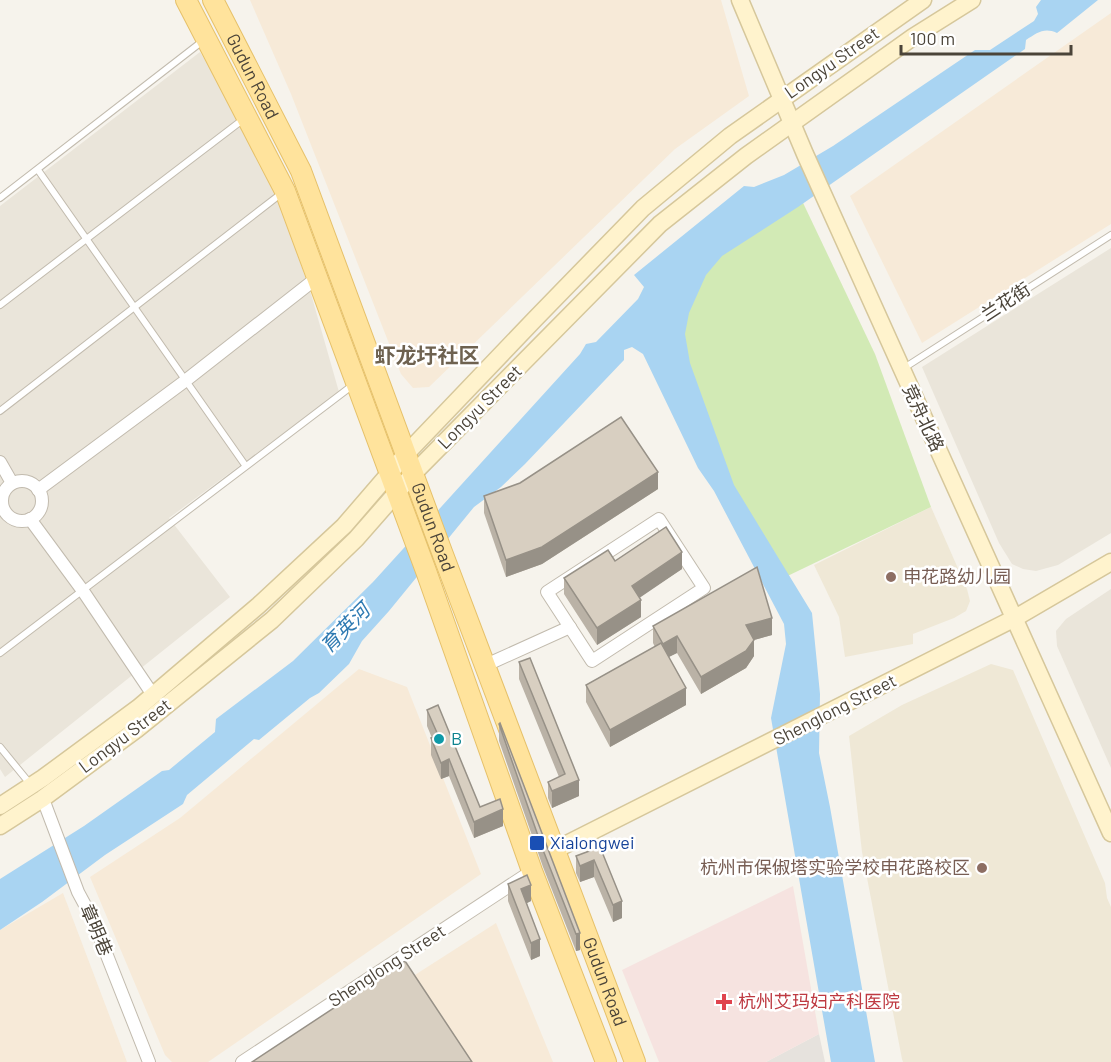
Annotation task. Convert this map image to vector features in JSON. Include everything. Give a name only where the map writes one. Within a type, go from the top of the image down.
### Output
[{"type":"main road","name":"Gudun Road","points":[[186,0],[285,191],[426,571],[532,872],[606,1062]]},
{"type":"main road","name":"Gudun Road","points":[[213,0],[301,171],[635,1062]]},
{"type":"street","name":"竞舟北路","points":[[740,0],[781,99],[901,370],[1111,833]]},
{"type":"street","name":"Longyu Street","points":[[0,806],[32,786],[153,695],[268,597],[344,526],[406,454],[644,208],[730,136],[923,0]]},
{"type":"street","name":"Longyu Street","points":[[0,826],[42,800],[137,729],[272,620],[356,539],[413,474],[660,224],[746,156],[913,37],[972,0]]},
{"type":"street","points":[[38,490],[185,381],[318,277]]},
{"type":"street","points":[[0,462],[12,483]]},
{"type":"street","points":[[29,482],[38,490],[42,503],[40,509],[30,519],[17,521],[3,517],[2,497],[12,483],[29,482]]},
{"type":"street","points":[[30,519],[83,591],[153,695]]},
{"type":"street","points":[[659,519],[704,588],[592,661],[570,627],[547,592],[659,519]]},
{"type":"street","name":"Shenglong Street","points":[[555,850],[829,714],[1015,618],[1111,562]]},
{"type":"street","points":[[486,665],[570,627]]},
{"type":"street","name":"章明巷","points":[[42,800],[78,892],[93,920],[149,1062]]},
{"type":"street","name":"Shenglong Street","points":[[242,1062],[532,872]]},
{"type":"lane","points":[[0,198],[207,38]]},
{"type":"lane","points":[[0,305],[246,117]]},
{"type":"lane","points":[[38,170],[245,465]]},
{"type":"lane","points":[[0,411],[285,191]]},
{"type":"lane","name":"兰花街","points":[[901,370],[1111,235]]},
{"type":"lane","points":[[0,653],[357,382]]},
{"type":"lane","points":[[0,747],[32,786]]},
{"type":"shaded area","points":[[250,0],[721,0],[749,96],[675,149],[429,387],[413,388],[401,374],[291,94]]},
{"type":"shaded area","points":[[1111,13],[1111,224],[922,343],[850,196]]},
{"type":"shaded area","points":[[200,52],[235,108],[275,189],[311,294],[339,392],[169,518],[230,597],[5,777],[0,769],[0,206]]},
{"type":"shaded area","points":[[1111,248],[1111,533],[1058,565],[1036,571],[1023,569],[1012,564],[999,543],[922,367]]},
{"type":"shaded area","name":"申花路幼儿园","points":[[931,507],[967,589],[970,601],[966,611],[913,634],[913,644],[845,657],[839,617],[814,565]]},
{"type":"shaded area","points":[[1111,589],[1111,768],[1057,646],[1056,631],[1066,619]]},
{"type":"shaded area","name":"杭州市保俶塔实验学校申花路校区","points":[[991,664],[1013,670],[1105,883],[1111,907],[1111,1062],[903,1062],[902,1059],[862,852],[849,736],[902,705]]},
{"type":"shaded area","points":[[359,669],[407,687],[481,874],[208,1062],[172,1062],[165,1055],[90,877],[180,818]]},
{"type":"shaded area","name":"杭州艾玛妇产科医院","points":[[793,886],[819,1034],[766,1062],[659,1062],[622,970]]},
{"type":"shaded area","points":[[63,893],[127,1062],[0,1062],[0,930]]},
{"type":"shaded area","points":[[496,923],[553,1062],[279,1062]]},
{"type":"shaded area","points":[[819,1034],[825,1062],[766,1062]]},
{"type":"green space","points":[[795,186],[875,354],[931,507],[775,582],[648,306]]},
{"type":"water","name":"育英河","points":[[1041,0],[1098,0],[1057,33],[1044,31],[1026,40],[1025,49],[798,207],[722,256],[706,275],[689,313],[685,334],[690,363],[734,485],[812,613],[820,694],[819,753],[875,1062],[831,1062],[771,718],[786,644],[784,624],[714,491],[698,468],[643,354],[632,347],[624,350],[624,360],[525,464],[501,487],[474,507],[362,641],[349,664],[319,693],[259,740],[254,739],[187,795],[183,804],[105,855],[0,930],[0,879],[84,826],[162,771],[169,770],[215,732],[216,719],[293,661],[373,582],[580,354],[586,344],[596,342],[638,299],[644,287],[634,275],[744,186],[754,187],[784,175],[833,146],[975,50],[990,50],[1034,21],[1038,14],[1036,7]]},
{"type":"building","points":[[621,417],[658,472],[542,547],[506,560],[484,496],[520,483]]},
{"type":"building","points":[[666,527],[682,552],[632,586],[641,600],[597,628],[564,578],[608,550],[615,561]]},
{"type":"building","points":[[757,567],[772,618],[746,625],[754,640],[746,651],[701,677],[677,636],[663,644],[653,626]]},
{"type":"building","points":[[661,643],[686,688],[610,730],[586,685]]},
{"type":"building","points":[[530,658],[579,780],[552,791],[548,782],[565,774],[519,662]]},
{"type":"building","points":[[438,705],[480,807],[500,799],[503,809],[474,822],[449,759],[441,763],[431,738],[438,735],[427,710]]},
{"type":"building","points":[[500,723],[580,933],[576,934],[543,850]]},
{"type":"building","points":[[600,847],[622,901],[613,905],[594,860],[580,866],[576,856]]},
{"type":"building","points":[[527,875],[531,885],[521,889],[540,939],[531,943],[508,884]]},
{"type":"building","points":[[405,961],[472,1062],[252,1062]]},
{"type":"place","name":"申花路幼儿园","points":[[891,577]]},
{"type":"place","name":"B","points":[[439,739]]},
{"type":"place","name":"Xialongwei","points":[[537,843]]},
{"type":"place","name":"杭州市保俶塔实验学校申花路校区","points":[[982,868]]},
{"type":"place","name":"杭州艾玛妇产科医院","points":[[724,1002]]},
{"type":"district","name":"虾龙圩社区","points":[[427,356]]}]
